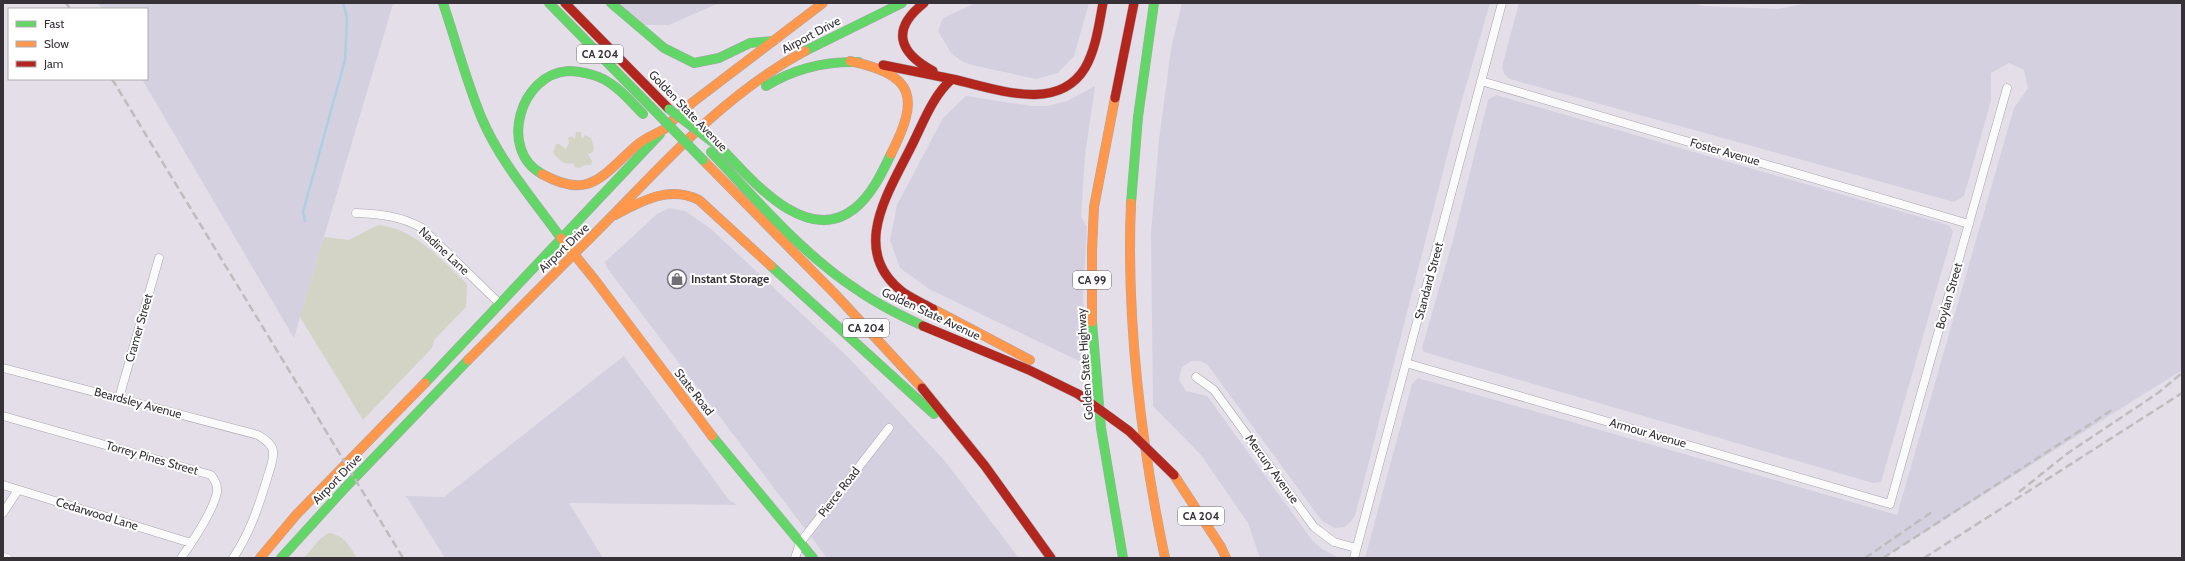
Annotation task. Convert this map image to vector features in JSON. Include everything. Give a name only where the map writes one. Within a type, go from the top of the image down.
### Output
[{"type":"main road","name":"State Road","points":[[443,3],[480,114],[489,135],[501,155],[561,238],[575,253],[623,314],[692,411],[755,491],[813,558]]},
{"type":"main road","name":"Golden State Avenue","points":[[549,3],[804,263],[907,372],[963,438],[1020,512],[1051,558]]},
{"type":"main road","name":"Golden State Avenue","points":[[565,3],[669,110],[714,149],[806,249],[830,270],[861,292],[911,320],[1035,372],[1078,393]]},
{"type":"main road","points":[[611,3],[664,48],[694,63],[719,58],[750,43],[773,41]]},
{"type":"main road","name":"Airport Drive","points":[[260,558],[296,515],[439,369],[666,128],[693,102],[773,41],[813,6],[823,3]]},
{"type":"main road","name":"Airport Drive","points":[[281,558],[344,489],[499,329],[615,215],[684,143],[727,104],[748,86],[783,63],[841,32],[902,3]]},
{"type":"main road","points":[[924,3],[916,8],[907,21],[902,37],[902,44],[909,57],[922,66],[952,79]]},
{"type":"main road","points":[[727,104],[761,89],[776,79],[804,67],[828,62],[850,61],[888,66],[1030,95],[1041,95],[1063,89],[1081,75],[1088,65],[1093,53],[1103,3]]},
{"type":"main road","name":"Golden State Highway","points":[[1123,558],[1107,470],[1096,378],[1092,307],[1092,246],[1094,206],[1120,63],[1134,3]]},
{"type":"main road","points":[[1154,3],[1147,44],[1132,186],[1130,268],[1140,408],[1151,488],[1165,558]]},
{"type":"main road","points":[[714,149],[791,211],[805,217],[819,220],[847,214],[862,202],[873,187],[909,110],[908,94],[899,80],[878,69],[850,61]]},
{"type":"main road","points":[[666,128],[638,144],[616,166],[601,178],[593,182],[573,185],[552,180],[542,175],[522,154],[517,136],[518,118],[528,93],[548,77],[567,71],[580,71],[598,77],[611,85],[643,114],[700,157]]},
{"type":"main road","points":[[952,79],[945,85],[932,106],[878,215],[875,243],[879,262],[890,281],[904,293],[1046,369],[1078,393]]},
{"type":"main road","points":[[615,215],[667,193],[679,192],[695,197],[908,392],[963,438]]},
{"type":"main road","name":"CA 204","points":[[1078,393],[1104,410],[1146,445],[1174,475],[1221,547],[1226,558]]},
{"type":"street","name":"Standard Street","points":[[1354,558],[1502,3]]},
{"type":"street","name":"Foster Avenue","points":[[1481,81],[1969,224]]},
{"type":"street","name":"Boylan Street","points":[[1890,504],[2007,88]]},
{"type":"street","name":"Nadine Lane","points":[[356,213],[393,216],[409,221],[422,228],[500,304]]},
{"type":"street","name":"Cramer Street","points":[[119,398],[159,258]]},
{"type":"street","name":"Armour Avenue","points":[[1406,363],[1890,504]]},
{"type":"street","name":"Beardsley Avenue","points":[[3,368],[258,434],[270,444],[274,451],[258,510],[251,528],[233,558]]},
{"type":"street","name":"Mercury Avenue","points":[[1196,377],[1214,390],[1314,527],[1334,542],[1356,548]]},
{"type":"street","name":"Torrey Pines Street","points":[[3,416],[211,475],[216,481],[217,492],[199,533],[181,558]]},
{"type":"street","name":"Pierce Road","points":[[795,558],[800,542],[889,428]]},
{"type":"street","name":"Cedarwood Lane","points":[[3,485],[191,543]]},
{"type":"street","points":[[3,513],[18,490]]},
{"type":"street","points":[[3,557],[7,558]]},
{"type":"shaded area","points":[[98,3],[393,4],[294,338],[143,80],[148,80],[148,8],[101,8]]},
{"type":"shaded area","points":[[614,3],[719,3],[669,25],[639,25]]},
{"type":"shaded area","points":[[976,3],[1089,3],[1074,56],[1058,73],[1036,79],[972,65],[963,62],[951,53],[938,31],[943,18]]},
{"type":"shaded area","points":[[1182,3],[1490,3],[1457,117],[1355,516],[1350,522],[1344,527],[1335,528],[1322,521],[1207,364],[1200,361],[1191,361],[1182,367],[1180,374],[1179,380],[1186,391],[1207,396],[1312,540],[1322,549],[1339,558],[1260,558],[1248,523],[1201,455],[1153,406],[1151,233],[1159,140],[1171,49]]},
{"type":"shaded area","points":[[1519,3],[1692,3],[1704,6],[1778,9],[1808,3],[2182,3],[2182,370],[1883,558],[1365,558],[1412,384],[1418,378],[1897,515],[2014,108],[2028,88],[2024,70],[2009,63],[1991,73],[1991,101],[1964,196],[1954,202],[1510,79],[1504,74],[1502,67]]},
{"type":"shaded area","points":[[1095,86],[1085,155],[1081,217],[1087,227],[1083,295],[1085,364],[929,289],[900,268],[890,240],[897,205],[943,118],[966,96],[1032,106],[1047,106],[1067,101]]},
{"type":"shaded area","points":[[1496,95],[1948,225],[1951,228],[1953,232],[1881,482],[1873,483],[1424,352],[1422,348],[1454,237],[1488,100]]},
{"type":"shaded area","points":[[576,132],[581,132],[582,139],[585,135],[591,138],[594,148],[593,152],[588,154],[592,161],[591,165],[585,165],[580,168],[575,167],[573,163],[564,163],[553,153],[556,144],[559,144],[566,149],[569,143],[568,138],[572,136],[575,139]]},
{"type":"shaded area","points":[[670,208],[685,211],[711,229],[848,357],[944,460],[1019,558],[827,558],[607,268],[605,262],[657,214]]},
{"type":"shaded area","points":[[378,225],[404,232],[437,255],[467,284],[466,307],[434,340],[432,348],[363,420],[300,317],[324,237],[349,240]]},
{"type":"shaded area","points":[[624,356],[729,500],[737,505],[569,503],[603,558],[445,558],[406,496],[444,497]]},
{"type":"shaded area","points":[[328,533],[334,534],[346,541],[357,558],[304,558],[319,540]]},
{"type":"waterway","points":[[305,221],[303,212],[345,60],[347,18],[343,3]]},
{"type":"railway","points":[[66,3],[69,8]]},
{"type":"railway","points":[[113,80],[403,558]]},
{"type":"railway","points":[[2019,492],[2068,453],[2158,393],[2182,373]]},
{"type":"railway","points":[[1924,558],[2182,393]]},
{"type":"railway","points":[[1883,558],[2115,408]]},
{"type":"railway","points":[[1865,558],[1932,512]]},
{"type":"traffic: fast","points":[[443,3],[471,90],[482,119],[498,151],[561,238]]},
{"type":"traffic: fast","points":[[549,3],[650,106]]},
{"type":"traffic: fast","points":[[611,3],[664,48],[694,63],[719,58],[750,43],[773,41]]},
{"type":"traffic: fast","points":[[805,51],[902,3]]},
{"type":"traffic: fast","points":[[1131,203],[1138,117],[1154,3]]},
{"type":"traffic: fast","points":[[766,86],[799,70],[822,64],[859,62]]},
{"type":"traffic: fast","points":[[542,174],[529,163],[521,148],[518,132],[520,115],[527,99],[538,85],[551,75],[568,71],[593,75],[614,86],[643,114]]},
{"type":"traffic: fast","points":[[650,106],[703,160]]},
{"type":"traffic: fast","points":[[669,109],[718,146]]},
{"type":"traffic: fast","points":[[425,383],[660,134]]},
{"type":"traffic: fast","points":[[720,147],[747,175],[780,204],[798,214],[817,220],[836,219],[860,204],[876,184],[891,154]]},
{"type":"traffic: fast","points":[[711,152],[780,225],[836,275],[872,300],[923,326]]},
{"type":"traffic: fast","points":[[771,266],[934,414]]},
{"type":"traffic: fast","points":[[1092,322],[1101,428],[1123,558]]},
{"type":"traffic: fast","points":[[281,558],[344,489],[468,360]]},
{"type":"traffic: fast","points":[[712,436],[813,558]]},
{"type":"traffic: slow","points":[[671,122],[693,102],[823,3]]},
{"type":"traffic: slow","points":[[575,253],[683,144],[711,118],[771,71],[805,51]]},
{"type":"traffic: slow","points":[[850,61],[888,73],[899,82],[906,91],[908,103],[906,117],[891,154]]},
{"type":"traffic: slow","points":[[1092,322],[1092,250],[1094,207],[1115,98]]},
{"type":"traffic: slow","points":[[542,174],[559,182],[573,185],[584,185],[595,181],[640,143],[666,128]]},
{"type":"traffic: slow","points":[[703,160],[836,295],[922,388]]},
{"type":"traffic: slow","points":[[615,215],[646,200],[666,194],[688,196],[699,200],[771,266]]},
{"type":"traffic: slow","points":[[1131,203],[1131,291],[1137,381],[1149,471],[1165,558]]},
{"type":"traffic: slow","points":[[561,238],[595,280],[712,436]]},
{"type":"traffic: slow","points":[[468,360],[575,253]]},
{"type":"traffic: slow","points":[[933,309],[1030,360]]},
{"type":"traffic: slow","points":[[260,558],[296,515],[425,383]]},
{"type":"traffic: slow","points":[[1174,475],[1221,547],[1226,558]]},
{"type":"traffic: jam","points":[[565,3],[669,109]]},
{"type":"traffic: jam","points":[[924,3],[913,13],[907,22],[903,31],[903,40],[906,48],[912,56],[921,64],[933,71]]},
{"type":"traffic: jam","points":[[952,79],[1005,92],[1024,94],[1042,94],[1058,90],[1073,82],[1089,61],[1103,3]]},
{"type":"traffic: jam","points":[[1115,98],[1134,3]]},
{"type":"traffic: jam","points":[[883,65],[952,79]]},
{"type":"traffic: jam","points":[[933,309],[904,293],[888,277],[878,260],[876,242],[878,223],[883,204],[928,112],[939,94],[952,79]]},
{"type":"traffic: jam","points":[[923,326],[1029,370],[1078,394]]},
{"type":"traffic: jam","points":[[922,388],[985,466],[1051,558]]},
{"type":"traffic: jam","points":[[1078,394],[1129,431],[1174,475]]},
{"type":"place","name":"Instant Storage","points":[[677,279]]}]
